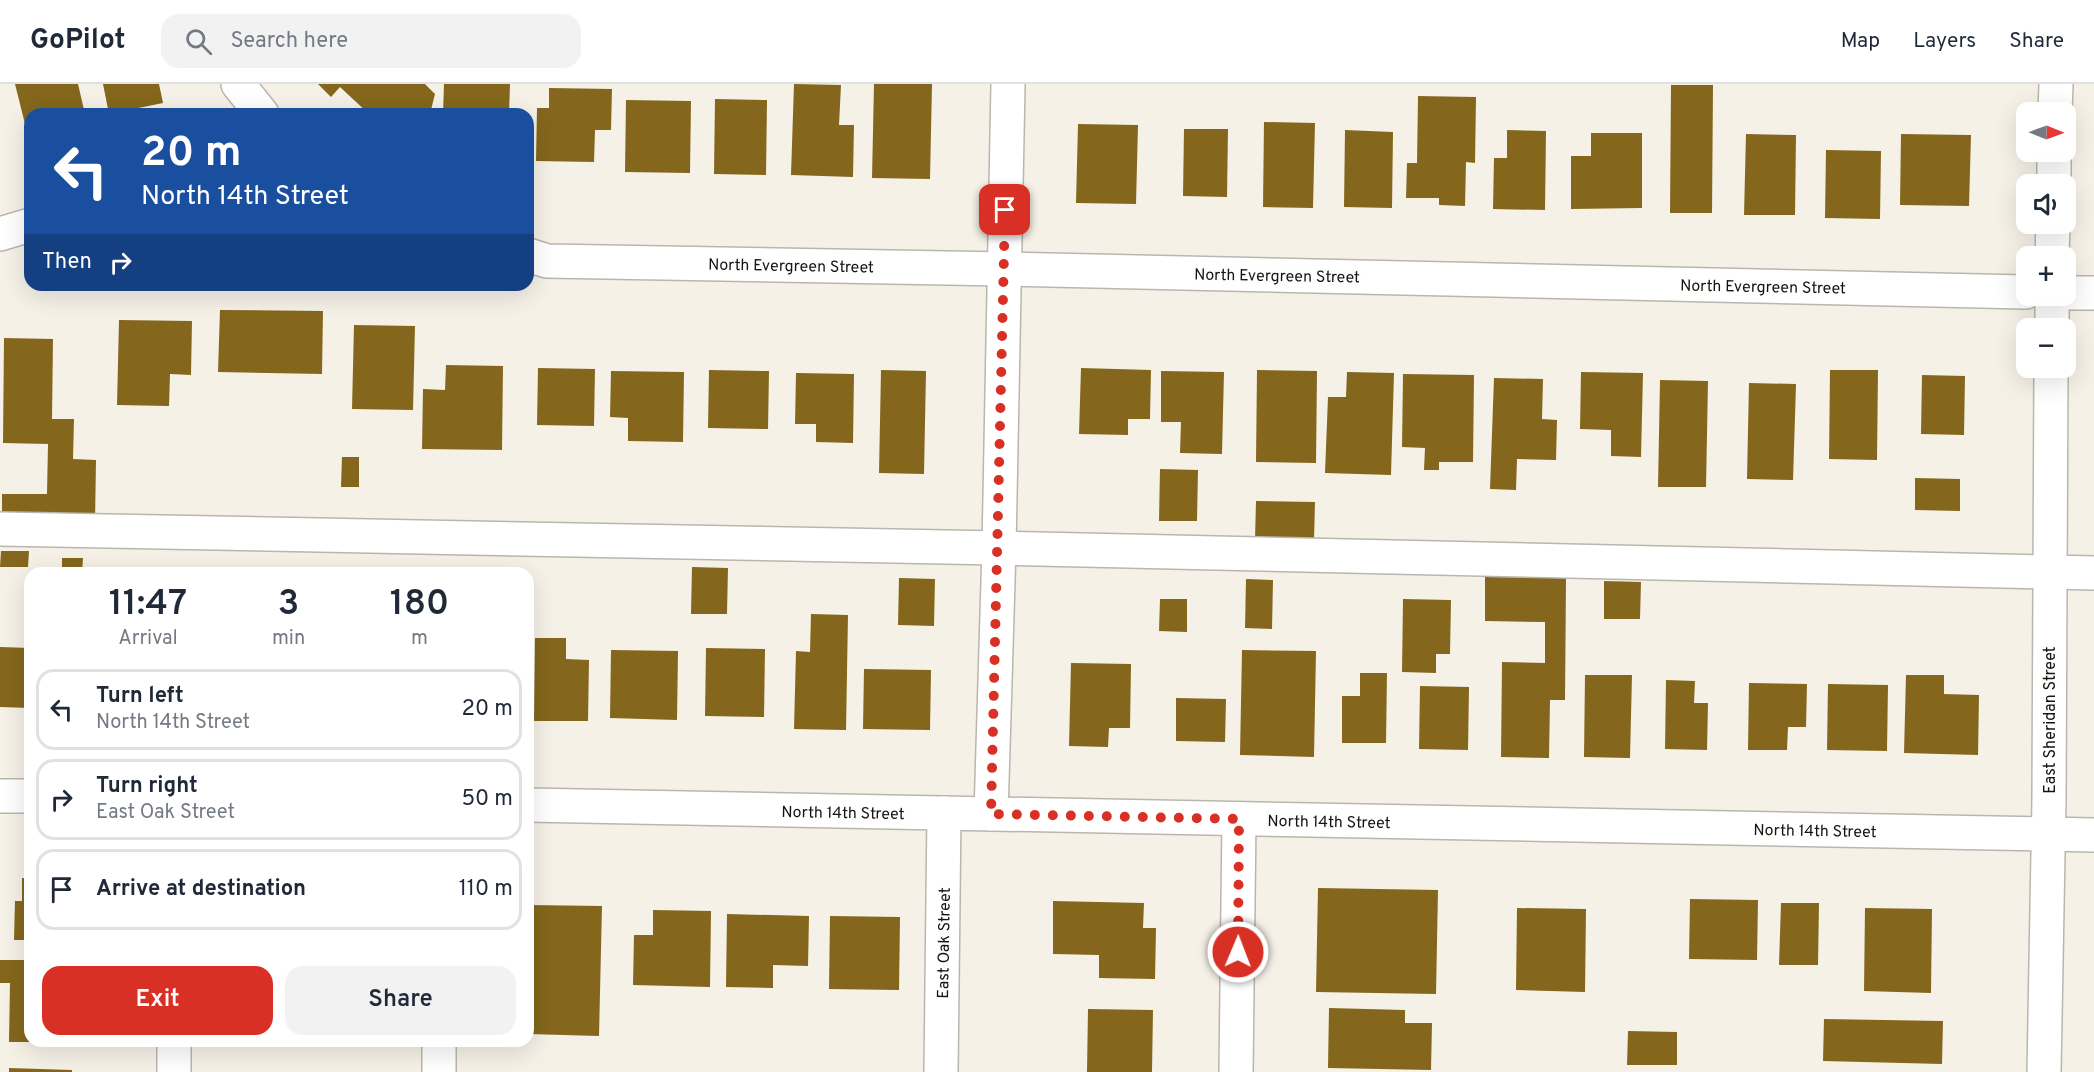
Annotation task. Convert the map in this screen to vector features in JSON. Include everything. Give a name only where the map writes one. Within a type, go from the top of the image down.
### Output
[{"type":"street","points":[[238,84],[257,108]]},
{"type":"street","points":[[991,814],[999,548],[1008,84]]},
{"type":"street","points":[[2055,102],[2056,84]]},
{"type":"street","points":[[0,234],[24,227]]},
{"type":"street","name":"North Evergreen Street","points":[[534,257],[547,261],[2016,292]]},
{"type":"street","points":[[2076,293],[2094,293]]},
{"type":"street","name":"East Sheridan Street","points":[[2044,1072],[2051,378]]},
{"type":"street","points":[[0,530],[999,548],[2094,573]]},
{"type":"street","points":[[0,796],[24,796]]},
{"type":"street","name":"North 14th Street","points":[[534,805],[2094,835]]},
{"type":"street","name":"East Oak Street","points":[[941,1072],[944,813]]},
{"type":"street","points":[[1236,1072],[1239,819]]},
{"type":"street","points":[[174,1047],[174,1072]]},
{"type":"street","points":[[439,1047],[439,1072]]},
{"type":"building","points":[[15,84],[78,84],[84,108],[24,108],[24,120]]},
{"type":"building","points":[[103,84],[159,84],[163,103],[138,108],[108,108]]},
{"type":"building","points":[[318,84],[425,84],[435,94],[432,108],[363,108],[340,87],[331,97]]},
{"type":"building","points":[[444,84],[510,84],[509,108],[443,108]]},
{"type":"building","points":[[794,84],[841,85],[839,125],[854,125],[853,177],[791,175]]},
{"type":"building","points":[[874,84],[932,84],[930,179],[872,178]]},
{"type":"building","points":[[1671,85],[1713,85],[1712,213],[1670,213]]},
{"type":"building","points":[[549,88],[612,89],[611,130],[595,130],[594,162],[536,161],[537,108],[549,108]]},
{"type":"building","points":[[1418,96],[1476,97],[1475,163],[1466,162],[1465,206],[1439,205],[1439,198],[1406,198],[1407,163],[1417,163]]},
{"type":"building","points":[[715,99],[767,100],[766,175],[714,174]]},
{"type":"building","points":[[626,100],[691,101],[690,173],[625,172]]},
{"type":"building","points":[[1264,122],[1315,123],[1313,208],[1263,207]]},
{"type":"building","points":[[1078,124],[1138,125],[1136,204],[1076,203]]},
{"type":"building","points":[[1184,129],[1228,129],[1227,197],[1183,196]]},
{"type":"building","points":[[1345,130],[1393,132],[1392,208],[1344,207]]},
{"type":"building","points":[[1507,130],[1546,131],[1545,210],[1493,209],[1494,158],[1507,158]]},
{"type":"building","points":[[1591,133],[1642,133],[1642,208],[1571,209],[1571,156],[1591,156]]},
{"type":"building","points":[[1746,134],[1796,135],[1795,215],[1744,215]]},
{"type":"building","points":[[1901,134],[1971,135],[1969,206],[1900,205]]},
{"type":"building","points":[[1826,150],[1881,151],[1880,219],[1825,218]]},
{"type":"building","points":[[220,310],[323,311],[322,374],[218,372]]},
{"type":"building","points":[[119,320],[192,321],[191,375],[170,374],[169,406],[117,405]]},
{"type":"building","points":[[354,325],[415,326],[413,410],[352,409]]},
{"type":"building","points":[[4,338],[53,339],[52,419],[74,419],[73,459],[96,460],[95,523],[2,522],[2,494],[47,494],[48,444],[3,443]]},
{"type":"building","points":[[446,365],[503,366],[502,450],[422,449],[423,389],[445,390]]},
{"type":"building","points":[[538,368],[595,369],[594,426],[537,425]]},
{"type":"building","points":[[1081,368],[1151,370],[1150,419],[1128,419],[1128,435],[1079,434]]},
{"type":"building","points":[[709,370],[769,371],[768,429],[708,428]]},
{"type":"building","points":[[881,370],[926,371],[924,474],[879,473]]},
{"type":"building","points":[[1257,370],[1317,371],[1316,463],[1256,462]]},
{"type":"building","points":[[1830,370],[1878,370],[1877,460],[1829,459]]},
{"type":"building","points":[[611,371],[684,372],[683,442],[628,441],[628,418],[610,417]]},
{"type":"building","points":[[1161,371],[1224,372],[1222,454],[1180,453],[1181,422],[1161,422]]},
{"type":"building","points":[[1347,372],[1394,373],[1391,475],[1325,473],[1328,397],[1346,397]]},
{"type":"building","points":[[1581,372],[1643,373],[1641,457],[1611,456],[1611,430],[1580,429]]},
{"type":"building","points":[[796,373],[854,374],[853,443],[816,442],[816,424],[795,424]]},
{"type":"building","points":[[1403,374],[1474,375],[1473,462],[1439,462],[1439,470],[1424,470],[1425,448],[1402,447]]},
{"type":"building","points":[[1922,375],[1965,376],[1964,435],[1921,434]]},
{"type":"building","points":[[1494,378],[1543,379],[1542,419],[1557,420],[1556,460],[1517,459],[1516,490],[1490,489]]},
{"type":"building","points":[[1660,380],[1708,381],[1706,487],[1658,487]]},
{"type":"building","points":[[1749,383],[1796,384],[1793,480],[1747,479]]},
{"type":"building","points":[[342,457],[359,457],[359,487],[341,487]]},
{"type":"building","points":[[1160,469],[1198,470],[1197,521],[1159,521]]},
{"type":"building","points":[[1915,478],[1960,479],[1960,511],[1915,510]]},
{"type":"building","points":[[1256,501],[1315,502],[1314,541],[1255,540]]},
{"type":"building","points":[[1,551],[29,551],[28,567],[0,567]]},
{"type":"building","points":[[62,558],[83,558],[82,567],[62,567]]},
{"type":"building","points":[[692,567],[728,568],[727,614],[691,614]]},
{"type":"building","points":[[1485,577],[1566,578],[1565,700],[1550,700],[1549,758],[1501,757],[1502,662],[1545,663],[1545,622],[1485,621]]},
{"type":"building","points":[[899,578],[935,579],[934,626],[898,625]]},
{"type":"building","points":[[1246,579],[1273,580],[1272,629],[1245,628]]},
{"type":"building","points":[[1604,581],[1641,582],[1640,619],[1604,619]]},
{"type":"building","points":[[1160,599],[1187,599],[1187,632],[1159,631]]},
{"type":"building","points":[[1403,599],[1451,600],[1450,654],[1436,654],[1436,673],[1402,672]]},
{"type":"building","points":[[811,614],[848,615],[846,730],[794,729],[796,651],[810,652]]},
{"type":"building","points":[[535,638],[566,638],[566,659],[589,660],[588,721],[534,721]]},
{"type":"building","points":[[0,647],[24,648],[24,708],[0,707]]},
{"type":"building","points":[[706,648],[765,649],[764,717],[705,716]]},
{"type":"building","points":[[611,650],[678,651],[677,720],[610,718]]},
{"type":"building","points":[[1242,650],[1316,651],[1314,757],[1240,755]]},
{"type":"building","points":[[1071,663],[1131,664],[1130,728],[1109,728],[1108,747],[1069,746]]},
{"type":"building","points":[[864,669],[931,670],[930,730],[863,729]]},
{"type":"building","points":[[1360,673],[1387,673],[1386,743],[1342,743],[1342,696],[1360,696]]},
{"type":"building","points":[[1585,675],[1632,675],[1630,758],[1584,757]]},
{"type":"building","points":[[1906,675],[1944,675],[1944,694],[1979,695],[1978,755],[1904,753]]},
{"type":"building","points":[[1666,680],[1695,681],[1694,703],[1708,703],[1707,750],[1665,749]]},
{"type":"building","points":[[1749,683],[1807,684],[1806,727],[1788,727],[1787,750],[1748,750]]},
{"type":"building","points":[[1828,684],[1888,685],[1887,751],[1827,750]]},
{"type":"building","points":[[1420,686],[1469,687],[1468,750],[1419,749]]},
{"type":"building","points":[[1176,698],[1226,699],[1225,742],[1176,741]]},
{"type":"building","points":[[22,878],[24,878],[24,940],[14,940],[15,901],[22,901]]},
{"type":"building","points":[[1318,888],[1438,890],[1436,994],[1316,992]]},
{"type":"building","points":[[1690,899],[1758,900],[1757,960],[1689,959]]},
{"type":"building","points":[[1053,901],[1144,903],[1143,928],[1156,928],[1155,979],[1099,978],[1099,955],[1053,954]]},
{"type":"building","points":[[1781,903],[1819,903],[1818,965],[1779,965]]},
{"type":"building","points":[[534,905],[602,906],[599,1036],[534,1034]]},
{"type":"building","points":[[1517,908],[1586,909],[1585,992],[1516,990]]},
{"type":"building","points":[[1865,908],[1932,909],[1931,993],[1864,991]]},
{"type":"building","points":[[653,910],[711,911],[710,987],[633,985],[634,935],[653,935]]},
{"type":"building","points":[[727,914],[809,916],[808,966],[773,965],[773,988],[726,987]]},
{"type":"building","points":[[830,916],[900,917],[899,990],[829,989]]},
{"type":"building","points":[[0,960],[24,960],[24,1042],[9,1042],[10,983],[0,983]]},
{"type":"building","points":[[1329,1008],[1405,1010],[1405,1023],[1432,1023],[1431,1070],[1328,1068]]},
{"type":"building","points":[[1088,1009],[1153,1010],[1152,1072],[1087,1072]]},
{"type":"building","points":[[1824,1019],[1943,1021],[1942,1064],[1823,1061]]},
{"type":"building","points":[[1628,1031],[1677,1032],[1677,1065],[1627,1065]]},
{"type":"building","points":[[9,1068],[72,1070],[72,1072],[9,1072]]},
{"type":"route","points":[[1005,210],[999,548],[991,814],[1239,819],[1238,952]]}]
